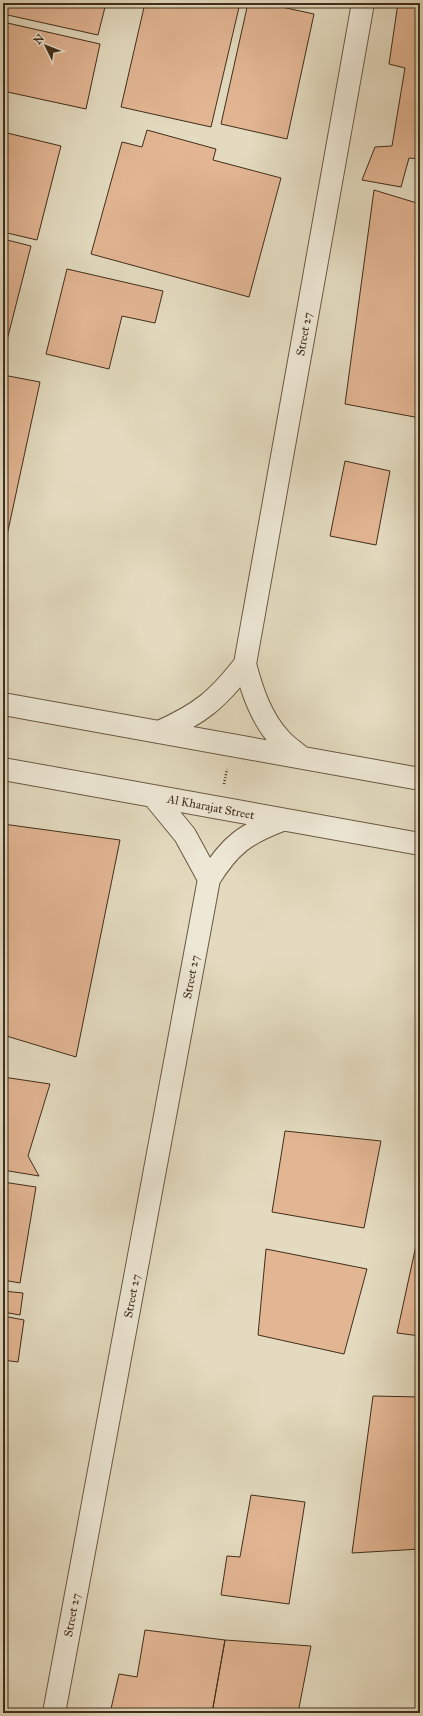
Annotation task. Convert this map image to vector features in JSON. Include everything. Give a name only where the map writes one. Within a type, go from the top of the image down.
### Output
[{"type":"street","name":"Street 27","points":[[300,758],[280,739],[264,716],[252,692],[245,664],[363,3]]},
{"type":"street","name":"Street 27","points":[[159,732],[184,720],[208,705],[228,686],[245,664]]},
{"type":"street","points":[[3,704],[420,779]]},
{"type":"street","name":"Al Kharajat Street","points":[[3,769],[420,844]]},
{"type":"street","points":[[153,796],[185,835],[209,879]]},
{"type":"street","name":"Street 27","points":[[54,1713],[209,879],[222,859],[239,841],[260,829],[282,820]]},
{"type":"path","points":[[220,808],[231,745]]},
{"type":"building","points":[[3,3],[106,3],[98,35],[3,14]]},
{"type":"building","points":[[145,3],[240,3],[211,127],[121,107]]},
{"type":"building","points":[[248,3],[263,3],[314,14],[287,139],[221,124]]},
{"type":"building","points":[[398,3],[420,3],[420,159],[409,158],[401,187],[362,180],[375,147],[392,146],[405,68],[389,64]]},
{"type":"building","points":[[3,22],[100,44],[86,109],[3,91]]},
{"type":"building","points":[[147,130],[216,149],[213,160],[281,178],[249,297],[91,254],[122,142],[142,147]]},
{"type":"building","points":[[3,132],[61,146],[37,240],[3,232],[3,191],[5,184],[3,184]]},
{"type":"building","points":[[374,190],[420,204],[420,418],[345,404]]},
{"type":"building","points":[[3,239],[31,246],[5,348],[3,348]]},
{"type":"building","points":[[67,269],[163,291],[155,323],[122,316],[109,369],[46,354]]},
{"type":"building","points":[[3,375],[40,382],[3,554]]},
{"type":"building","points":[[345,461],[390,471],[376,545],[330,536]]},
{"type":"building","points":[[3,824],[120,840],[76,1057],[3,1035]]},
{"type":"building","points":[[3,1077],[50,1084],[28,1156],[39,1176],[3,1170]]},
{"type":"building","points":[[285,1131],[381,1141],[364,1228],[272,1212]]},
{"type":"building","points":[[3,1182],[36,1187],[20,1283],[3,1280]]},
{"type":"building","points":[[420,1227],[420,1336],[397,1333]]},
{"type":"building","points":[[266,1249],[367,1269],[344,1354],[258,1335]]},
{"type":"building","points":[[3,1291],[23,1293],[20,1315],[3,1312]]},
{"type":"building","points":[[3,1316],[24,1320],[18,1362],[3,1360]]},
{"type":"building","points":[[373,1396],[420,1397],[420,1549],[352,1553]]},
{"type":"building","points":[[251,1495],[305,1502],[289,1604],[221,1595],[227,1556],[240,1557]]},
{"type":"building","points":[[145,1630],[225,1640],[212,1713],[110,1713],[119,1674],[137,1677]]},
{"type":"building","points":[[225,1640],[311,1646],[298,1713],[212,1713]]}]
